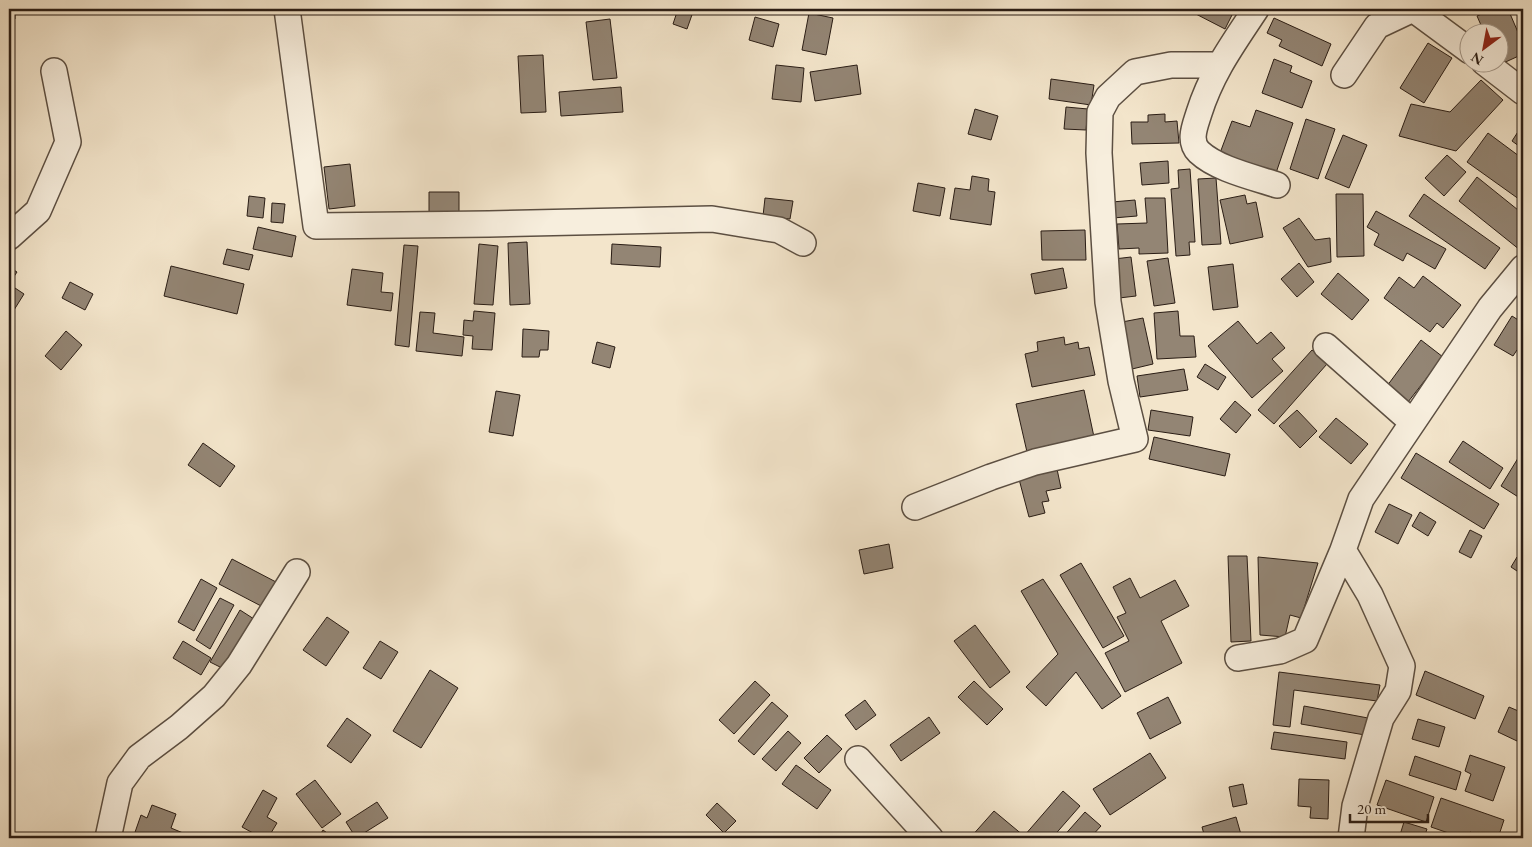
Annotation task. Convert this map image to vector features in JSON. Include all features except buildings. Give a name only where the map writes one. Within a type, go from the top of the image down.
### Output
[{"type":"street","points":[[287,9],[316,226],[712,218],[779,230],[803,243]]},
{"type":"street","points":[[1256,9],[1218,65],[1207,89],[1192,136],[1198,151],[1216,164],[1277,185]]},
{"type":"street","points":[[1344,75],[1377,26],[1413,9],[1460,44]]},
{"type":"street","points":[[915,507],[1035,462],[1135,439],[1121,381],[1108,302],[1099,153],[1100,112],[1108,97],[1135,72],[1171,65],[1218,65]]},
{"type":"street","points":[[9,237],[38,211],[68,142],[54,71]]},
{"type":"street","points":[[1497,72],[1523,92]]},
{"type":"street","points":[[1238,658],[1280,651],[1305,640],[1343,550],[1361,499],[1490,308],[1523,268]]},
{"type":"street","points":[[1326,346],[1412,422]]},
{"type":"street","points":[[1343,550],[1370,595],[1402,666],[1398,691],[1381,718],[1355,806],[1351,838]]},
{"type":"street","points":[[108,838],[120,783],[139,757],[179,727],[214,696],[239,665],[297,572]]},
{"type":"street","points":[[858,759],[930,838]]}]
